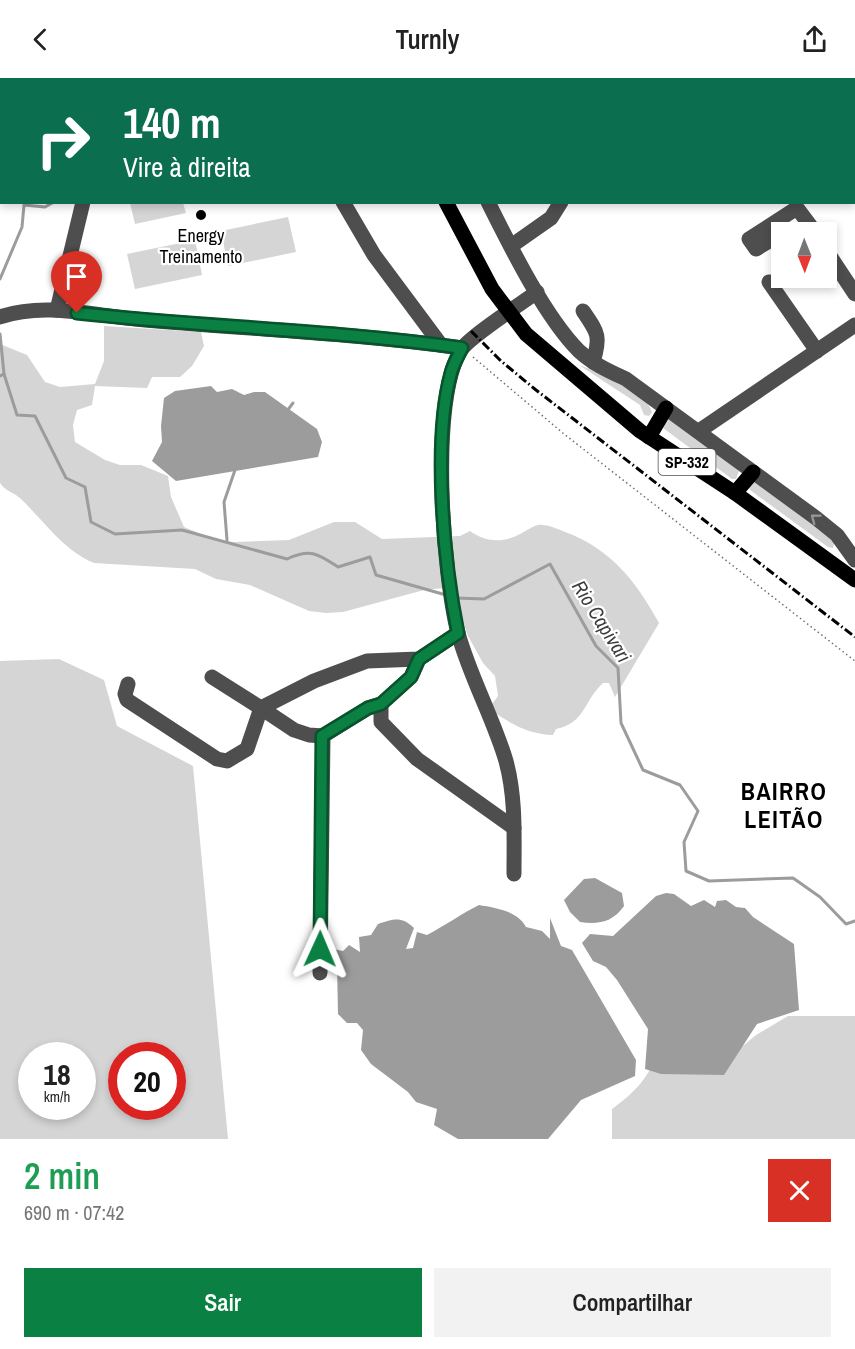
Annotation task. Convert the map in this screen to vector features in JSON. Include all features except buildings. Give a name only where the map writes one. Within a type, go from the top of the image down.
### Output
[{"type":"main road","name":"SP-332","points":[[447,204],[492,289],[526,334],[649,437],[735,493],[855,580]]},
{"type":"main road","points":[[649,437],[666,408]]},
{"type":"main road","points":[[735,493],[753,472]]},
{"type":"street","points":[[57,310],[83,204]]},
{"type":"street","points":[[344,204],[374,255],[441,345]]},
{"type":"street","points":[[489,204],[537,292],[571,340],[593,362],[626,379],[837,535],[855,560]]},
{"type":"street","points":[[511,246],[551,218],[560,204]]},
{"type":"street","points":[[775,222],[797,208],[808,222]]},
{"type":"street","points":[[771,225],[749,239],[756,249],[771,240]]},
{"type":"street","points":[[837,267],[855,294]]},
{"type":"street","points":[[769,282],[817,351]]},
{"type":"street","points":[[514,874],[514,800],[506,761],[481,702],[458,633],[447,573],[442,436],[451,372],[464,346],[537,292]]},
{"type":"street","points":[[0,317],[16,311],[57,310],[135,319],[295,329],[464,346]]},
{"type":"street","points":[[583,311],[597,332],[599,340],[593,362]]},
{"type":"street","points":[[699,431],[855,326]]},
{"type":"street","points":[[128,684],[125,694],[128,700],[217,759],[227,761],[247,749],[261,708],[314,681],[367,661],[419,659],[458,633]]},
{"type":"street","points":[[212,677],[294,730],[322,736],[368,708],[381,704],[411,677],[419,659]]},
{"type":"street","points":[[381,704],[381,722],[417,759],[514,828]]},
{"type":"street","points":[[320,973],[322,736]]},
{"type":"path","points":[[464,346],[564,434],[855,660]]},
{"type":"shaded area","points":[[130,204],[183,204],[186,213],[135,224]]},
{"type":"shaded area","points":[[288,217],[296,252],[228,266],[221,231]]},
{"type":"shaded area","points":[[195,240],[202,275],[135,289],[127,254]]},
{"type":"shaded area","points":[[104,326],[201,332],[204,346],[192,366],[180,377],[152,377],[147,388],[95,386],[92,405],[77,410],[73,425],[75,442],[105,460],[120,465],[141,465],[168,476],[171,497],[184,527],[216,540],[234,542],[289,540],[334,522],[355,522],[382,539],[460,536],[470,531],[489,540],[502,540],[538,525],[559,530],[596,547],[621,568],[641,593],[659,623],[615,697],[609,683],[603,683],[579,717],[566,726],[556,729],[553,735],[527,730],[503,718],[489,708],[498,696],[495,676],[483,663],[468,636],[453,593],[445,588],[424,590],[343,612],[326,613],[309,611],[250,585],[216,579],[195,569],[94,563],[73,551],[21,499],[0,483],[0,344],[27,355],[45,382],[60,387],[95,384],[104,361]]},
{"type":"shaded area","points":[[579,365],[631,389],[648,404],[652,412],[649,416],[644,415],[640,405]]},
{"type":"shaded area","points":[[211,386],[217,392],[232,389],[244,395],[265,392],[317,429],[322,442],[318,457],[176,481],[152,461],[162,442],[164,398],[175,391]]},
{"type":"shaded area","points":[[666,418],[676,422],[739,471],[736,479],[732,479],[663,428],[662,422]]},
{"type":"shaded area","points":[[757,481],[835,540],[833,548],[828,547],[750,490],[748,484]]},
{"type":"shaded area","points":[[59,659],[104,680],[117,726],[193,766],[228,1139],[0,1139],[0,661]]},
{"type":"shaded area","points":[[595,878],[622,893],[624,906],[615,916],[605,921],[580,922],[570,912],[564,900],[584,879]]},
{"type":"shaded area","points":[[666,893],[674,894],[691,906],[704,900],[715,907],[717,901],[726,900],[736,907],[745,908],[753,917],[794,944],[799,1010],[757,1024],[724,1075],[661,1074],[645,1069],[648,1029],[617,980],[606,967],[593,961],[582,943],[590,934],[613,936],[656,896]]},
{"type":"shaded area","points":[[479,905],[512,914],[518,917],[526,927],[542,931],[550,939],[550,918],[561,946],[572,950],[636,1060],[635,1076],[581,1100],[548,1139],[458,1139],[434,1125],[437,1109],[416,1102],[408,1092],[371,1064],[361,1050],[363,1030],[357,1023],[347,1023],[338,1014],[337,965],[333,949],[343,951],[349,945],[360,952],[359,937],[371,935],[378,924],[397,920],[414,928],[406,949],[413,948],[417,932],[427,935]]},
{"type":"shaded area","points":[[788,1016],[855,1016],[855,1139],[612,1139],[612,1109],[638,1086],[648,1073],[655,1057],[737,1051],[756,1035]]},
{"type":"waterway","points":[[0,279],[22,227],[24,205],[45,207],[50,204]]},
{"type":"waterway","points":[[0,334],[4,374]]},
{"type":"waterway","name":"Rio Capivari","points":[[0,376],[4,374],[17,415],[35,416],[66,478],[85,487],[91,522],[115,534],[182,530],[287,559],[302,554],[314,554],[338,567],[370,557],[376,575],[446,595]]},
{"type":"waterway","points":[[287,411],[293,403]]},
{"type":"waterway","points":[[227,540],[224,502],[235,470]]},
{"type":"waterway","name":"Rio Capivari","points":[[456,598],[484,599],[550,564],[596,646],[618,668],[621,723],[643,770],[680,785],[698,811],[684,842],[686,871],[709,881],[793,878],[820,897],[846,924],[855,921]]},
{"type":"railway","points":[[471,331],[501,361],[536,390],[855,637]]},
{"type":"place","name":"Energy Treinamento","points":[[201,215]]},
{"type":"district","name":"BAIRRO LEITÃO","points":[[784,805]]},
{"type":"route","points":[[77,313],[295,329],[462,348],[451,372],[442,436],[447,573],[458,633],[437,650],[419,659],[411,677],[381,704],[368,708],[322,736],[320,949]]}]
